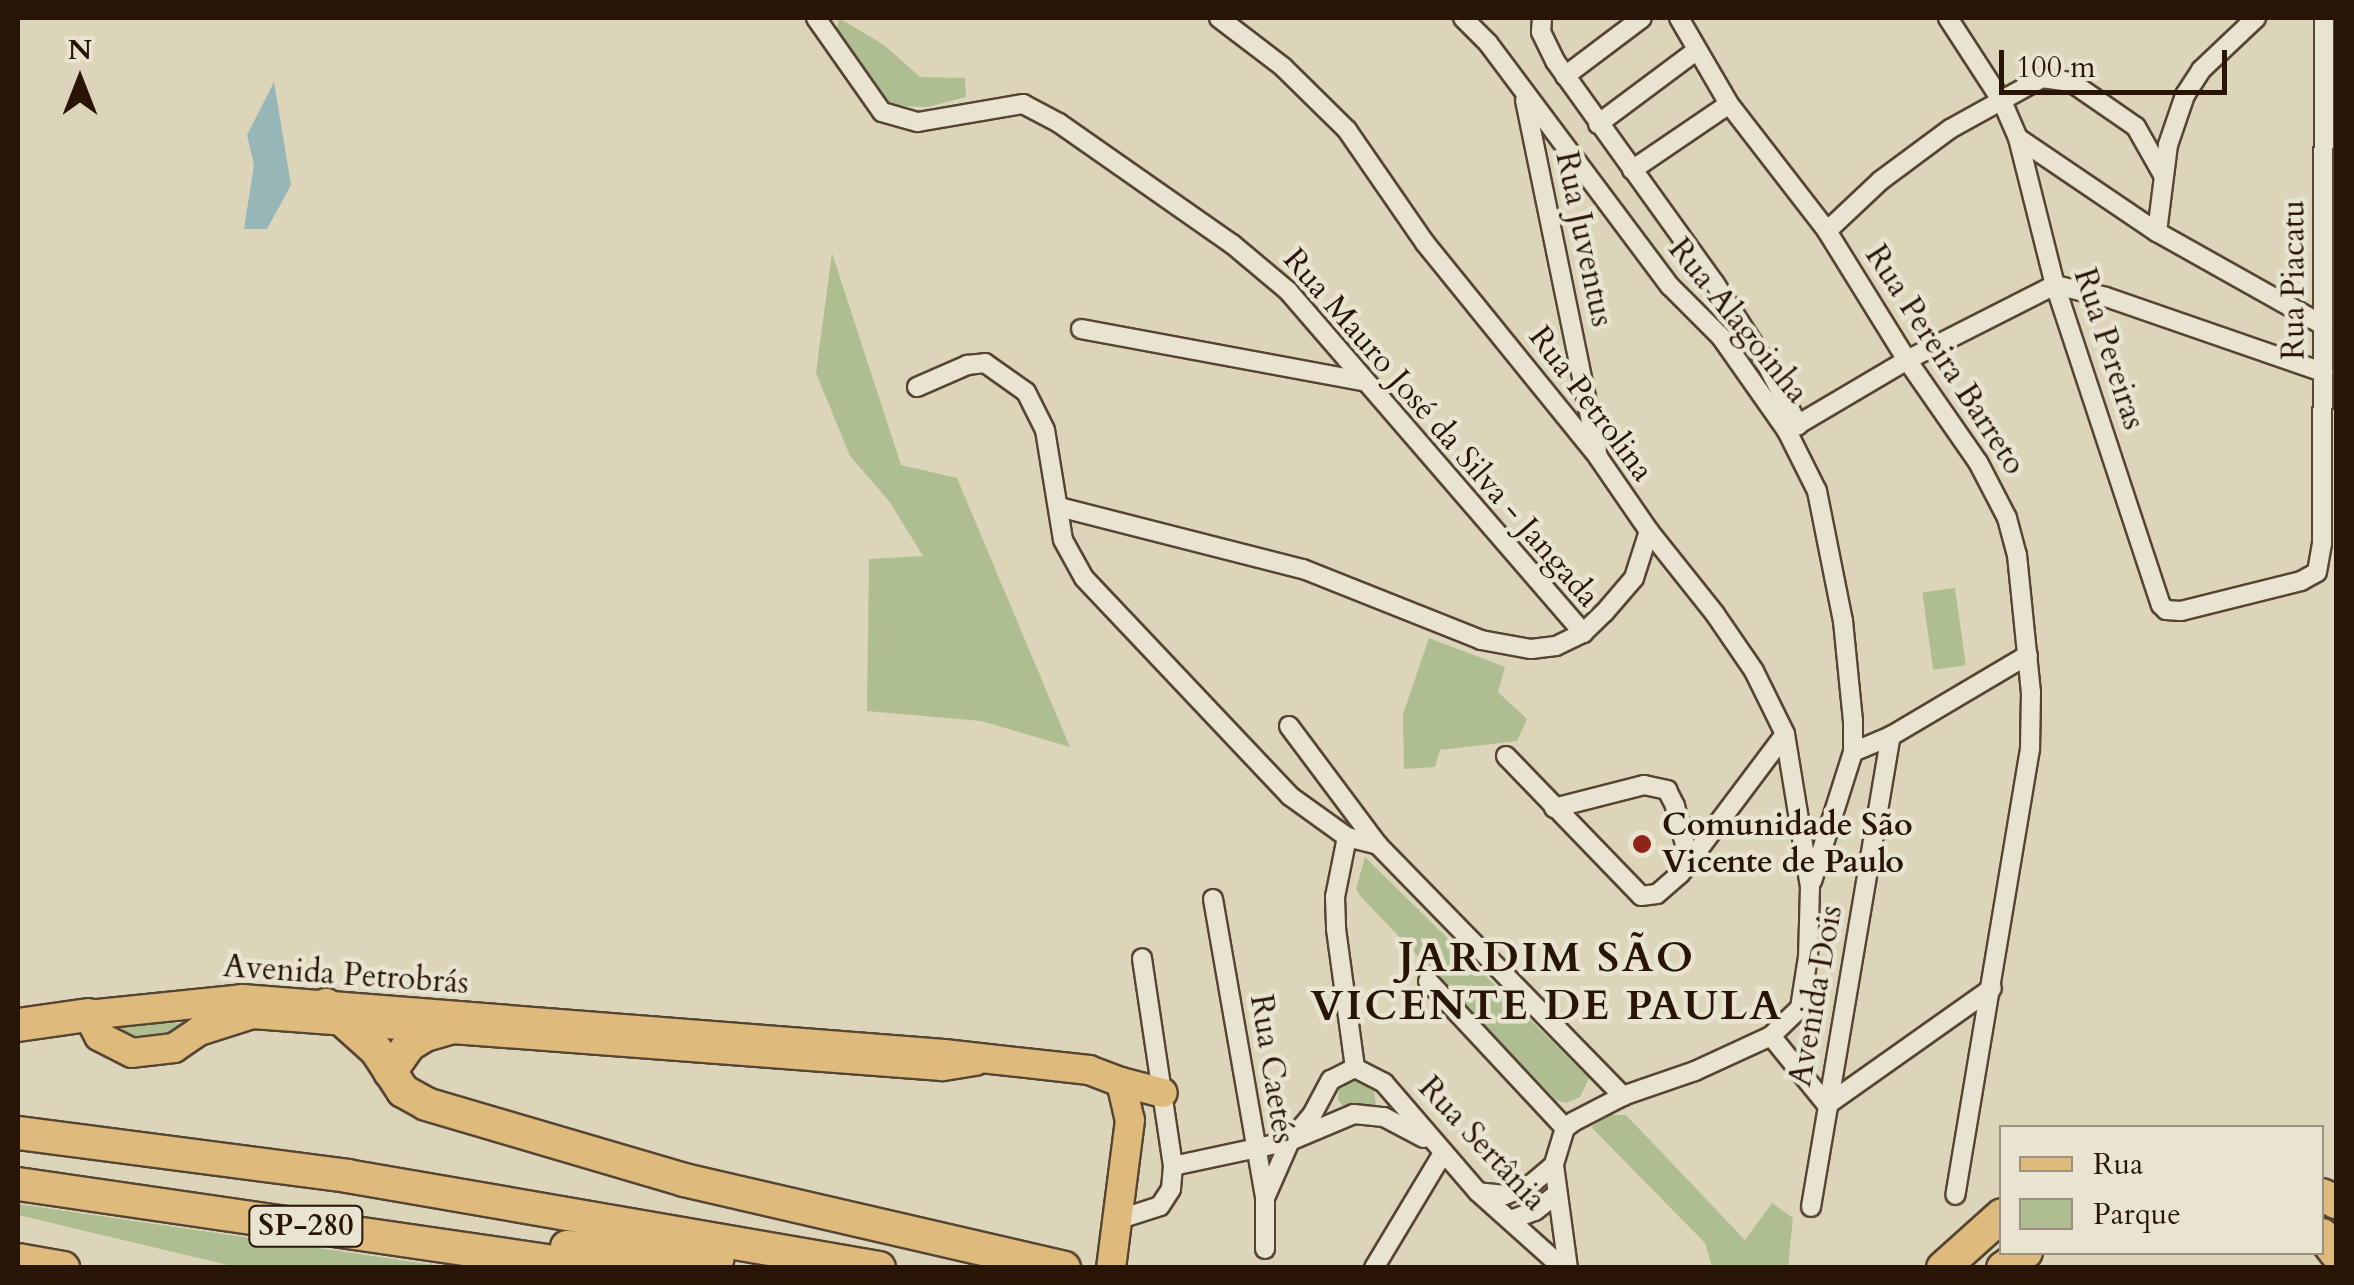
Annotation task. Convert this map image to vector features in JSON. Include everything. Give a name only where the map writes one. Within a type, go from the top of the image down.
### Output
[{"type":"highway","points":[[334,1012],[376,1050],[403,1090],[426,1104],[552,1145],[684,1180],[1064,1268]]},
{"type":"highway","points":[[18,1025],[88,1015]]},
{"type":"highway","points":[[390,1072],[409,1045],[424,1035],[456,1026]]},
{"type":"highway","points":[[18,1134],[348,1176],[879,1268]]},
{"type":"highway","name":"SP-280","points":[[18,1184],[595,1268]]},
{"type":"highway","points":[[1943,1268],[1999,1218]]},
{"type":"highway","points":[[284,1223],[817,1268]]},
{"type":"highway","points":[[18,1260],[63,1268]]},
{"type":"main road","name":"Avenida Petrobrás","points":[[974,1060],[942,1066],[456,1026],[334,1012],[253,1014],[198,1030],[174,1048],[132,1054],[99,1036],[88,1015],[196,1000],[944,1054],[1073,1068],[1162,1093]]},
{"type":"main road","points":[[1114,1244],[1130,1120],[1122,1082]]},
{"type":"main road","points":[[1130,1120],[1162,1093]]},
{"type":"street","name":"Rua Mauro José da Silva - Jangada","points":[[816,18],[882,112],[898,120],[918,122],[1023,104],[1060,122],[1164,193],[1258,265],[1288,291],[1583,634]]},
{"type":"street","name":"Rua Petrolina","points":[[1219,18],[1284,67],[1347,130],[1425,243],[1598,456],[1649,532],[1754,670],[1785,734],[1810,887]]},
{"type":"street","name":"Rua Alagoinha","points":[[1463,18],[1524,92],[1670,286],[1721,337],[1793,428],[1817,491],[1852,690],[1853,752],[1810,887]]},
{"type":"street","points":[[1542,18],[1546,46],[1741,322],[1793,428],[1907,360],[2056,285],[2106,297],[2323,372]]},
{"type":"street","points":[[1565,76],[1642,18]]},
{"type":"street","name":"Rua Pereira Barreto","points":[[1678,18],[1729,104],[1826,230],[1907,360],[1968,446],[2008,518],[2017,554],[2028,655],[2030,749],[1955,1194]]},
{"type":"street","name":"Rua Pereiras","points":[[1948,18],[2002,101],[2018,138],[2056,285],[2151,576],[2166,610],[2181,610],[2311,577],[2320,567],[2322,544]]},
{"type":"street","points":[[2157,232],[2163,175],[2185,95],[2201,70],[2256,18]]},
{"type":"street","name":"Rua Piacatu","points":[[2322,544],[2324,18]]},
{"type":"street","points":[[1598,124],[1696,51]]},
{"type":"street","points":[[1826,230],[1917,152],[2042,78],[2071,82],[2136,127],[2163,175]]},
{"type":"street","name":"Rua Juventus","points":[[1524,92],[1598,456]]},
{"type":"street","points":[[1632,170],[1729,104]]},
{"type":"street","points":[[2018,138],[2157,232],[2323,325]]},
{"type":"street","points":[[1721,337],[1741,322]]},
{"type":"street","points":[[1081,329],[1362,380]]},
{"type":"street","points":[[917,387],[968,365],[984,364],[1012,379],[1026,392],[1046,430],[1063,540],[1084,578],[1290,796],[1346,837],[1378,845]]},
{"type":"street","points":[[1059,507],[1339,580],[1481,640],[1508,647],[1556,646],[1583,634],[1634,578],[1649,532]]},
{"type":"street","points":[[1853,752],[1891,736],[2028,655]]},
{"type":"street","points":[[1289,726],[1378,845],[1623,1096]]},
{"type":"street","points":[[1506,756],[1641,896],[1657,894],[1689,860],[1785,734]]},
{"type":"street","name":"Avenida Dois","points":[[1811,1207],[1891,736]]},
{"type":"street","points":[[1554,808],[1644,786],[1666,790],[1689,860]]},
{"type":"street","points":[[1264,1198],[1290,1141],[1312,1115],[1332,1080],[1355,1068],[1336,929],[1335,896],[1346,837]]},
{"type":"street","points":[[1566,1268],[1554,1165],[1565,1128],[1623,1096],[1695,1071],[1771,1036],[1788,1024],[1803,998],[1810,887]]},
{"type":"street","name":"Rua Caetés","points":[[1214,899],[1264,1198],[1266,1249]]},
{"type":"street","points":[[1114,1244],[1160,1206],[1171,1189],[1174,1166],[1142,958]]},
{"type":"street","points":[[1428,981],[1565,1128]]},
{"type":"street","points":[[1771,1036],[1827,1105],[1992,988]]},
{"type":"street","name":"Rua Sertânia","points":[[1355,1068],[1384,1084],[1478,1192],[1566,1268]]},
{"type":"street","points":[[1174,1166],[1290,1141],[1342,1118],[1370,1114],[1437,1148],[1374,1268]]},
{"type":"street","points":[[1478,1192],[1518,1191],[1554,1165]]},
{"type":"street","points":[[1510,1220],[1535,1211],[1556,1194]]},
{"type":"green space","points":[[839,18],[884,45],[920,77],[965,78],[966,97],[927,107],[893,106],[871,87],[836,33]]},
{"type":"green space","points":[[832,253],[901,465],[957,478],[1070,747],[981,721],[867,711],[869,559],[923,556],[889,501],[850,456],[816,373]]},
{"type":"green space","points":[[1955,588],[1966,665],[1933,670],[1922,593]]},
{"type":"green space","points":[[1429,638],[1505,667],[1498,692],[1527,719],[1517,741],[1440,750],[1435,767],[1404,769],[1403,714]]},
{"type":"green space","points":[[1365,857],[1589,1078],[1580,1097],[1566,1103],[1556,1100],[1362,898],[1356,889]]},
{"type":"green space","points":[[182,1023],[173,1035],[124,1041],[113,1025]]},
{"type":"green space","points":[[1363,1078],[1373,1084],[1376,1105],[1344,1107],[1338,1100],[1339,1087],[1350,1079]]},
{"type":"green space","points":[[1610,1115],[1626,1115],[1745,1240],[1772,1203],[1793,1218],[1788,1267],[1712,1267],[1705,1243],[1591,1127]]},
{"type":"green space","points":[[18,1204],[449,1267],[236,1267],[18,1215]]},
{"type":"water","points":[[274,82],[291,185],[267,229],[244,229],[254,165],[247,135]]},
{"type":"place","name":"Comunidade São Vicente de Paulo","points":[[1642,844]]},
{"type":"district","name":"JARDIM SÃO VICENTE DE PAULA","points":[[1547,982]]}]
